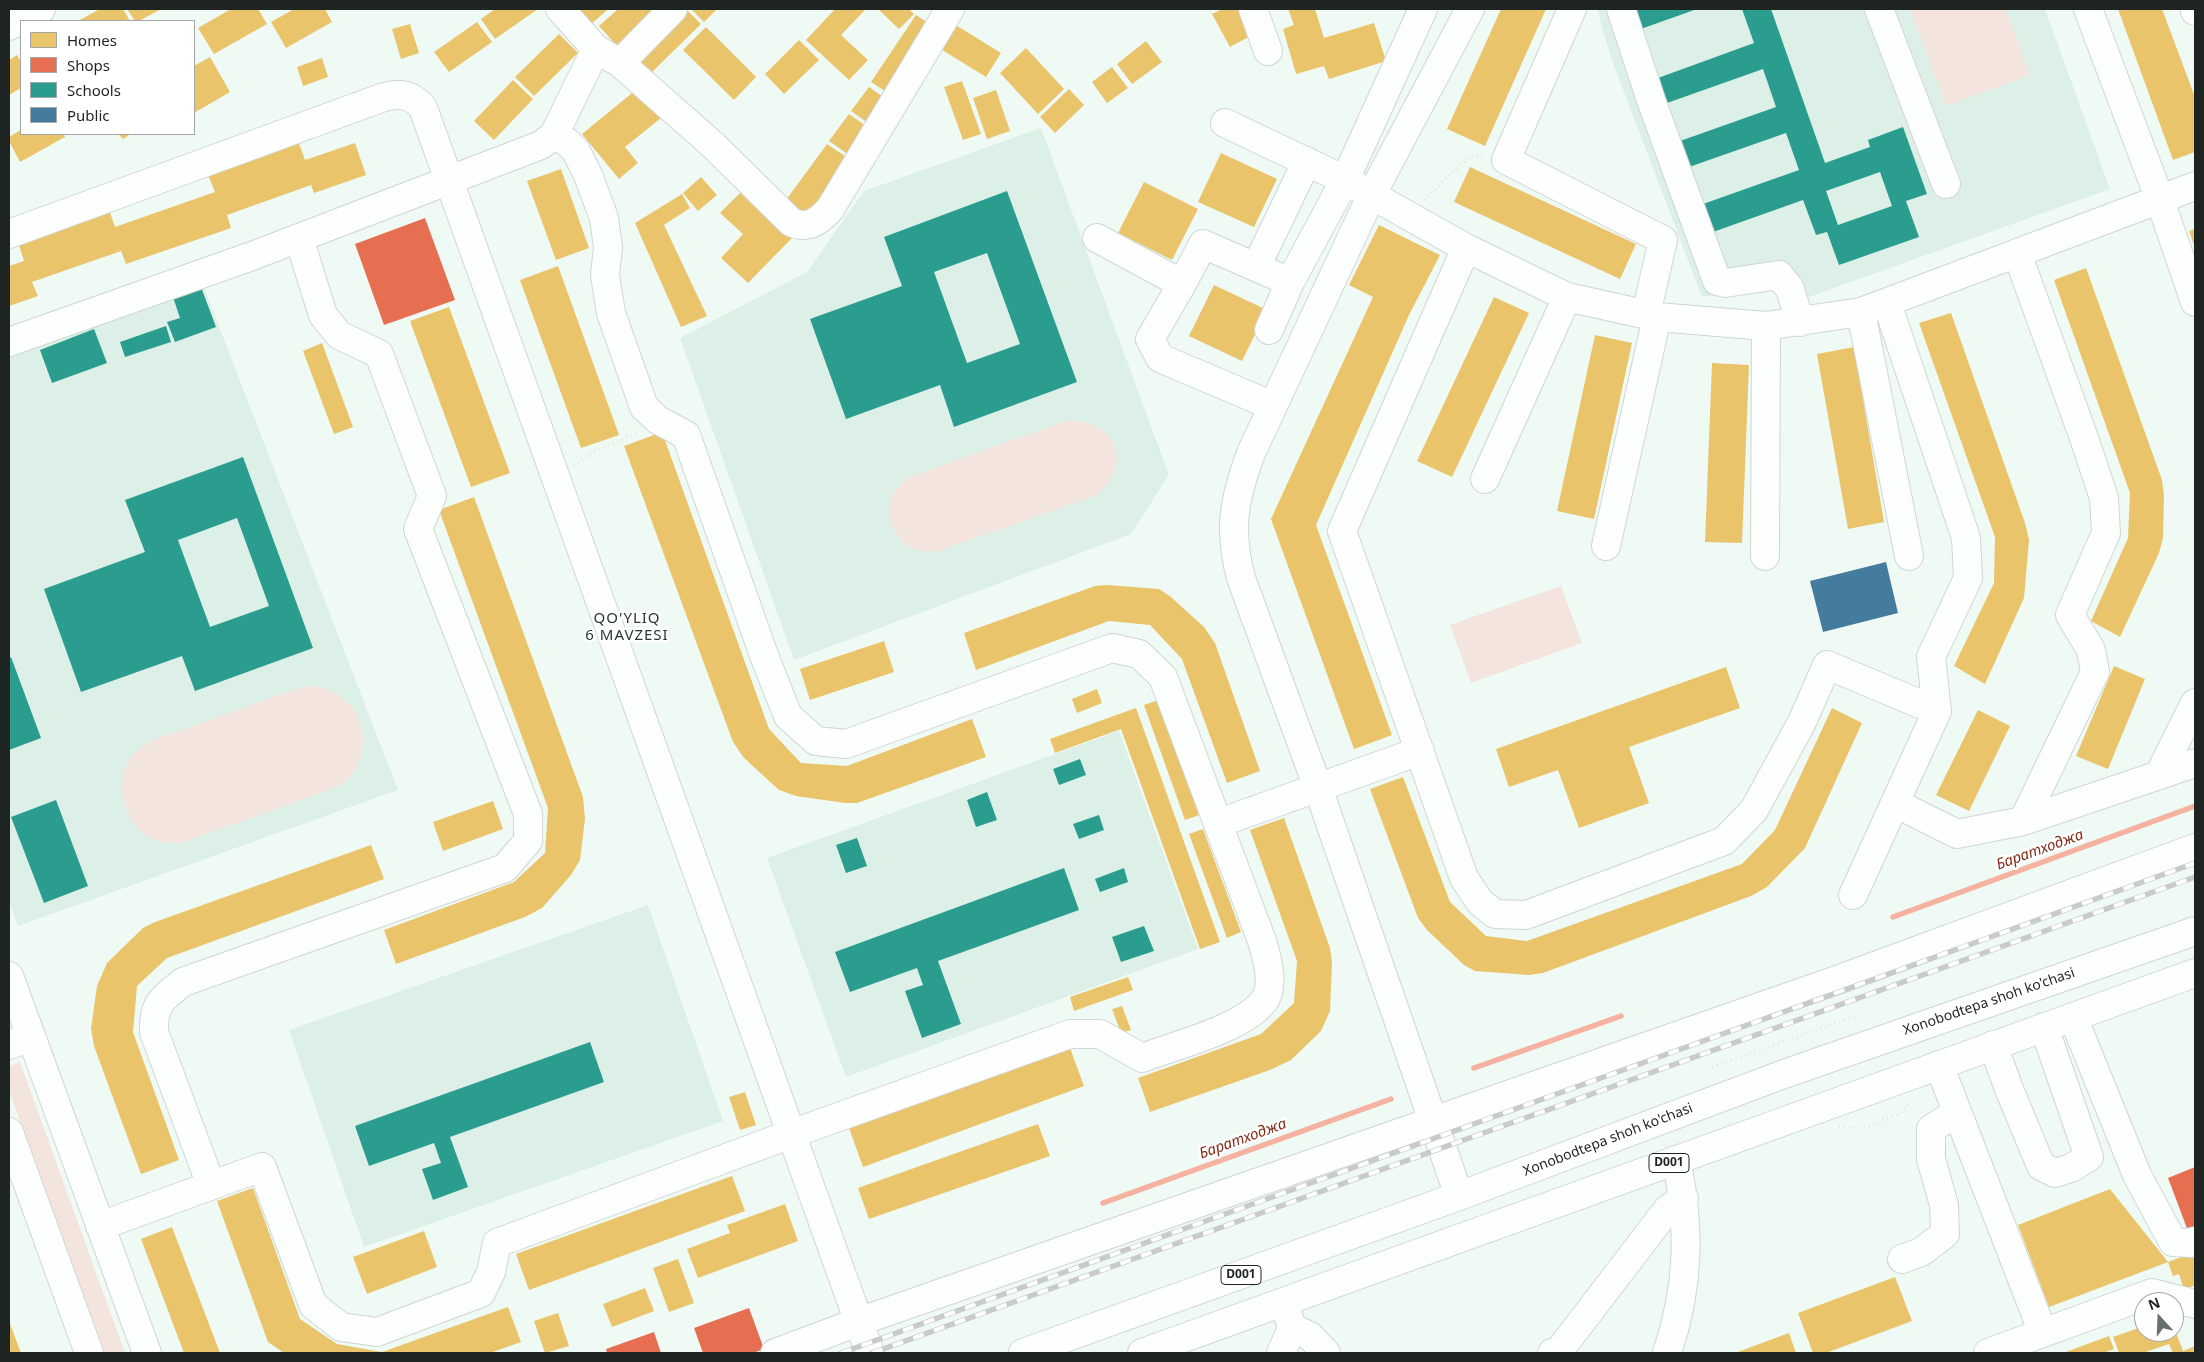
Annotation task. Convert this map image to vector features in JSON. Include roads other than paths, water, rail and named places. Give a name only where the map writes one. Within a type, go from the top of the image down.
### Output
[{"type":"main road","points":[[20,20],[41,9]]},
{"type":"main road","points":[[560,9],[596,49],[620,63],[714,145],[791,222],[797,224],[813,224],[830,209],[950,9]]},
{"type":"main road","points":[[620,63],[673,9]]},
{"type":"main road","points":[[1253,9],[1268,51]]},
{"type":"main road","points":[[1269,330],[1290,282],[1345,180],[1422,9]]},
{"type":"main road","points":[[1459,1196],[1318,788],[1241,578],[1234,547],[1233,514],[1238,490],[1251,453],[1372,194],[1470,9]]},
{"type":"main road","points":[[1572,9],[1506,160],[1664,240],[1606,546]]},
{"type":"main road","points":[[1621,9],[1651,100],[1717,280],[1725,283],[1778,275],[1790,289],[1800,322]]},
{"type":"main road","points":[[1879,9],[1946,184]]},
{"type":"main road","points":[[2088,9],[2160,200],[2195,302]]},
{"type":"main road","points":[[9,342],[299,238],[450,182],[541,145],[554,135],[596,49]]},
{"type":"main road","points":[[9,234],[371,101],[398,94],[412,97],[422,108],[558,480],[870,1353]]},
{"type":"main road","points":[[1225,123],[1345,180],[1466,248],[1567,297],[1651,315],[1766,326],[1861,312],[1887,304],[2195,186]]},
{"type":"main road","points":[[100,1226],[262,1167],[313,1305],[341,1327],[377,1332],[481,1293],[491,1272],[497,1243],[791,1134],[1070,1034],[1100,1034],[1142,1058],[1239,1023],[1265,1000],[1270,978],[1269,962],[1219,823],[1163,677],[1139,654],[1112,648],[846,744],[816,741],[788,716],[686,435],[658,420],[644,406],[611,313],[605,275],[608,247],[605,228],[588,175],[576,151],[567,142],[554,135]]},
{"type":"main road","points":[[1256,267],[1307,161]]},
{"type":"main road","points":[[211,1185],[154,1032],[154,1016],[160,1001],[183,982],[505,868],[528,842],[528,814],[418,529],[432,496],[395,395],[379,354],[339,335],[323,316],[299,238]]},
{"type":"main road","points":[[1097,238],[1182,284]]},
{"type":"main road","points":[[1273,406],[1160,358],[1150,339],[1203,244],[1290,282]]},
{"type":"main road","points":[[1466,248],[1342,531],[1469,888],[1480,902],[1495,914],[1526,915],[1724,842],[1754,810],[1802,722],[1827,665],[1937,711]]},
{"type":"main road","points":[[2017,253],[2104,498],[2106,533],[2070,616],[2091,650],[2095,672],[2023,821]]},
{"type":"main road","points":[[1484,479],[1567,297]]},
{"type":"main road","points":[[1854,895],[1937,711],[1930,657],[1968,578],[1966,538],[1887,304]]},
{"type":"main road","points":[[1861,312],[1909,556]]},
{"type":"main road","points":[[1765,556],[1766,326]]},
{"type":"main road","points":[[2159,775],[2195,703]]},
{"type":"main road","points":[[1219,823],[1420,752]]},
{"type":"main road","points":[[1895,803],[1957,834],[2023,821],[2195,763]]},
{"type":"main road","points":[[775,1353],[858,1322],[1837,980],[2195,848]]},
{"type":"main road","name":"Xonobodtepa shoh ko'chasi","points":[[1035,1351],[1459,1196],[1784,1074],[2195,931]]},
{"type":"main road","name":"D001","points":[[1142,1353],[1288,1315],[1676,1160],[1993,1045],[2195,975]]},
{"type":"main road","points":[[9,976],[20,1041],[100,1226],[147,1353]]},
{"type":"main road","points":[[2072,1017],[2137,1175],[2160,1221],[2173,1242],[2195,1242]]},
{"type":"main road","points":[[1993,1045],[2041,1166],[2055,1173],[2071,1168],[2089,1157],[2044,1027]]},
{"type":"main road","points":[[1939,1065],[2043,1333]]},
{"type":"main road","points":[[1902,1259],[1921,1252],[1945,1234],[1944,1205],[1932,1159],[1931,1129],[1957,1112]]},
{"type":"main road","points":[[9,1132],[89,1353]]},
{"type":"main road","points":[[1667,1353],[1680,1310],[1684,1288],[1684,1198],[1676,1160]]},
{"type":"main road","points":[[1552,1353],[1559,1351],[1667,1210],[1684,1198]]},
{"type":"main road","points":[[1988,1353],[2152,1293],[2195,1304]]},
{"type":"main road","points":[[1281,1353],[1288,1315]]},
{"type":"main road","points":[[1288,1315],[1326,1353]]},
{"type":"waterway","name":"Баратходжа","points":[[1893,917],[2195,806]]},
{"type":"waterway","name":"Баратходжа","points":[[1474,1068],[1621,1016]]},
{"type":"waterway","name":"Баратходжа","points":[[1103,1203],[1391,1099]]},
{"type":"railway","points":[[841,1353],[2195,863]]},
{"type":"railway","points":[[872,1353],[2195,877]]},
{"type":"district","name":"QO'YLIQ 6 MAVZESI","points":[[627,628]]}]
